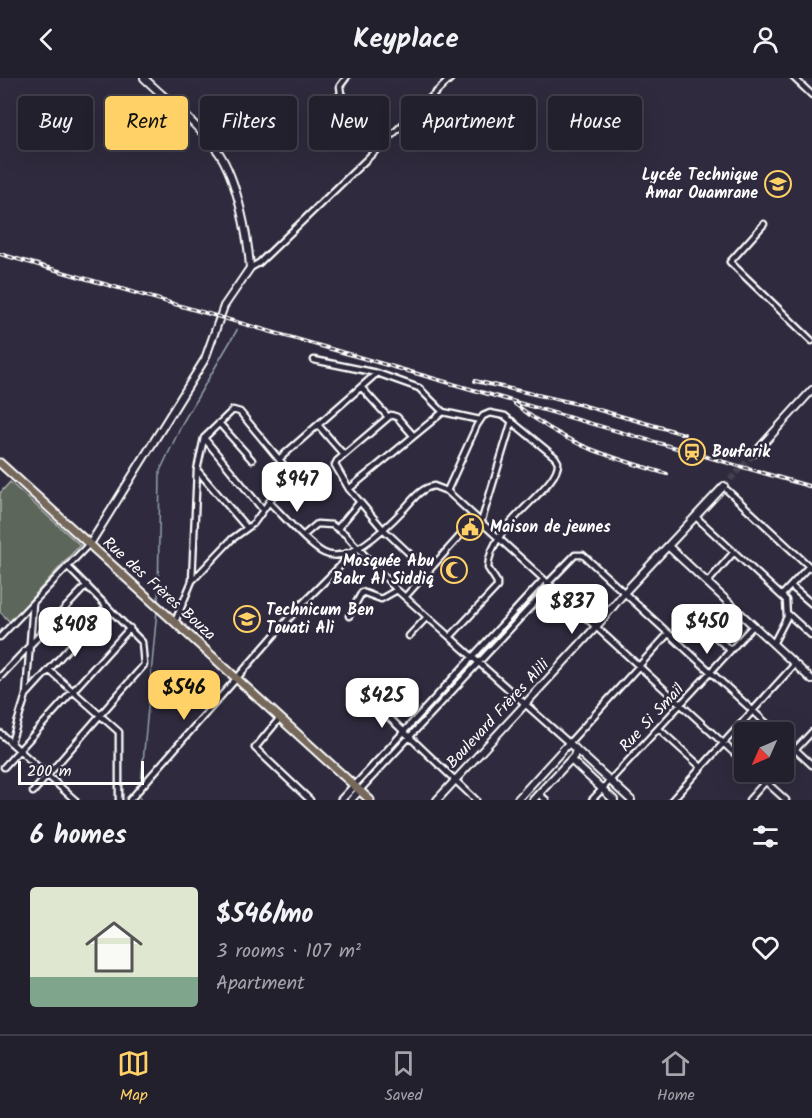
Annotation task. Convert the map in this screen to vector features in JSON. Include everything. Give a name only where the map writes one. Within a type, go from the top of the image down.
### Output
[{"type":"main road","points":[[90,544],[205,359],[224,306],[250,268],[237,198],[223,160],[200,130],[144,78]]},
{"type":"main road","points":[[755,453],[812,390]]},
{"type":"main road","name":"Rue des Frères Bouza","points":[[0,463],[370,800]]},
{"type":"main road","name":"Boulevard Frères Alili","points":[[437,800],[596,627],[624,593],[726,488]]},
{"type":"main road","points":[[669,548],[812,680]]},
{"type":"main road","points":[[517,800],[569,743],[631,800]]},
{"type":"main road","points":[[534,800],[571,760],[576,749]]},
{"type":"main road","points":[[571,760],[614,800]]},
{"type":"main road","points":[[341,800],[357,788]]},
{"type":"main road","points":[[351,800],[357,788]]},
{"type":"street","points":[[344,96],[340,86],[346,78]]},
{"type":"street","points":[[389,136],[451,78]]},
{"type":"street","points":[[794,78],[812,95]]},
{"type":"street","points":[[338,96],[341,93]]},
{"type":"street","points":[[250,268],[259,263],[375,150]]},
{"type":"street","points":[[764,224],[730,262],[812,341]]},
{"type":"street","points":[[314,360],[377,373],[418,388],[442,412],[480,420]]},
{"type":"street","points":[[279,459],[377,373]]},
{"type":"street","points":[[361,387],[388,417]]},
{"type":"street","points":[[175,622],[192,580],[263,510],[288,474],[279,459],[239,411],[232,411],[204,438],[197,470],[192,580]]},
{"type":"street","points":[[349,489],[412,434],[442,412]]},
{"type":"street","points":[[445,490],[485,414],[495,412],[512,422],[555,457],[559,466],[554,477],[497,537],[488,568],[498,585],[450,637]]},
{"type":"street","points":[[412,434],[397,417],[388,417],[344,455],[336,465],[359,503],[428,571]]},
{"type":"street","points":[[481,523],[512,422]]},
{"type":"street","points":[[219,423],[252,460]]},
{"type":"street","points":[[318,425],[344,455]]},
{"type":"street","points":[[204,438],[263,510]]},
{"type":"street","points":[[197,470],[246,528]]},
{"type":"street","points":[[131,798],[299,607],[423,490],[434,486],[445,490],[734,753]]},
{"type":"street","points":[[726,488],[811,568],[782,595]]},
{"type":"street","points":[[269,502],[326,554],[337,556],[356,551]]},
{"type":"street","points":[[338,528],[359,503]]},
{"type":"street","points":[[696,517],[787,602],[788,614],[773,644]]},
{"type":"street","points":[[405,597],[476,519]]},
{"type":"street","points":[[304,535],[317,524],[338,528],[356,551],[397,590],[569,743],[668,634]]},
{"type":"street","points":[[0,637],[90,544]]},
{"type":"street","points":[[706,583],[734,552]]},
{"type":"street","points":[[357,788],[473,656],[573,556],[580,554],[766,722]]},
{"type":"street","points":[[33,792],[144,665],[142,642],[68,567]]},
{"type":"street","points":[[357,788],[480,662],[547,583]]},
{"type":"street","points":[[0,677],[87,585]]},
{"type":"street","points":[[791,586],[812,604]]},
{"type":"street","points":[[349,616],[362,592],[385,599],[397,590]]},
{"type":"street","points":[[11,743],[26,695],[33,603]]},
{"type":"street","points":[[26,695],[107,606]]},
{"type":"street","points":[[162,611],[179,608]]},
{"type":"street","points":[[788,614],[812,636]]},
{"type":"street","points":[[409,636],[427,617]]},
{"type":"street","points":[[698,621],[730,650]]},
{"type":"street","name":"Rue Si Smaïl","points":[[592,800],[753,626]]},
{"type":"street","points":[[4,767],[130,628]]},
{"type":"street","points":[[672,800],[795,664]]},
{"type":"street","points":[[49,670],[119,732],[119,800]]},
{"type":"street","points":[[377,708],[356,692],[355,688],[358,688],[408,738],[476,800]]},
{"type":"street","points":[[280,718],[255,748],[310,800]]},
{"type":"street","points":[[659,729],[701,767]]},
{"type":"street","points":[[812,732],[795,749],[812,765]]},
{"type":"street","points":[[0,733],[75,800]]},
{"type":"street","points":[[748,800],[765,782]]},
{"type":"street","points":[[767,782],[786,800]]},
{"type":"street","points":[[539,794],[546,800]]},
{"type":"green space","points":[[10,482],[80,545],[10,622],[0,612],[0,493]]},
{"type":"waterway","points":[[158,602],[160,471],[183,422],[237,330]]},
{"type":"waterway","points":[[141,784],[157,610]]},
{"type":"waterway","points":[[140,792],[140,800]]},
{"type":"tunnel","points":[[724,486],[755,453]]},
{"type":"railway","points":[[0,254],[812,487]]},
{"type":"railway","points":[[475,381],[578,404],[684,434]]},
{"type":"railway","points":[[515,404],[552,430],[587,448],[667,474]]},
{"type":"place","name":"Lycée Technique Amar Ouamrane","points":[[778,184]]},
{"type":"place","name":"Boufarik","points":[[692,452]]},
{"type":"place","name":"Maison de jeunes","points":[[470,527]]},
{"type":"place","name":"Mosquée Abu Bakr Al Siddiq","points":[[454,570]]},
{"type":"place","name":"Technicum Ben Touati Ali","points":[[247,619]]}]
